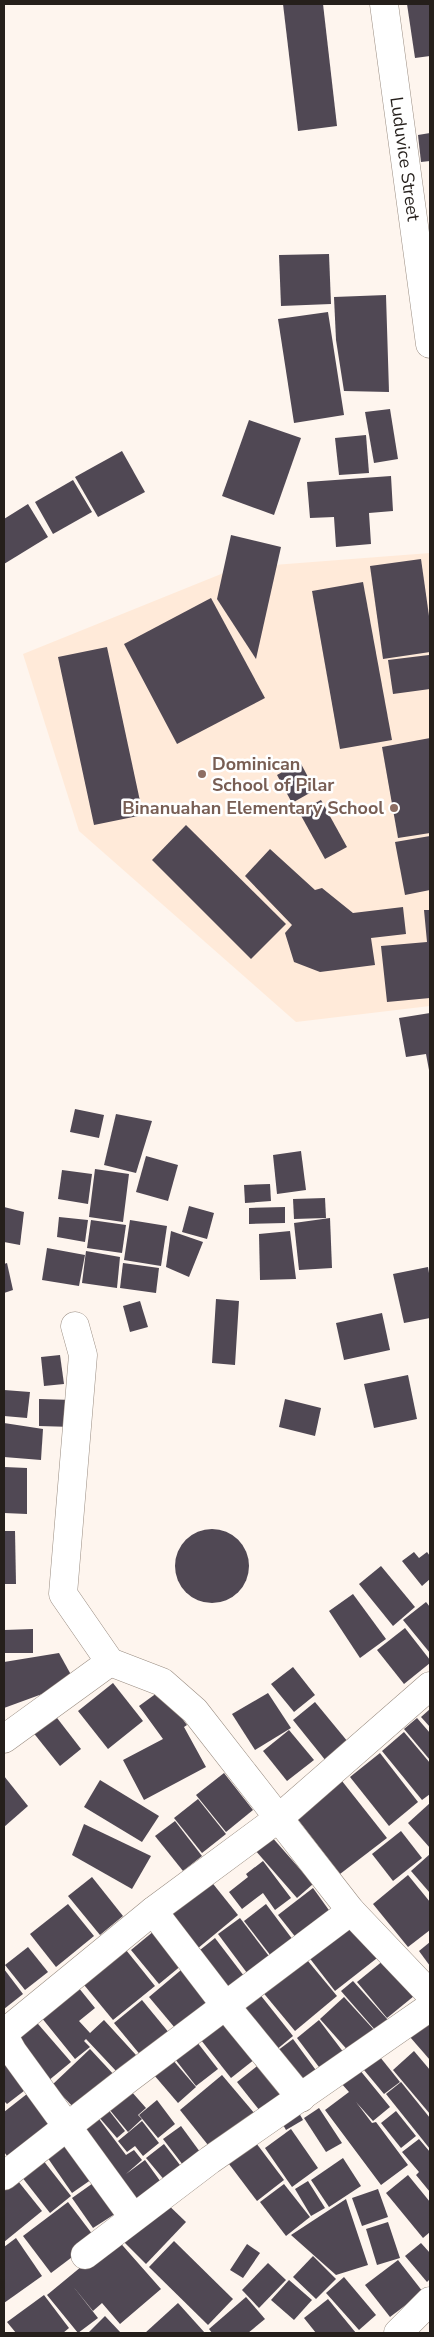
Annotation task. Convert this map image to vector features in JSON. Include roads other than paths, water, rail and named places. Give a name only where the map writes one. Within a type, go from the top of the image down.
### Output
[{"type":"street","name":"Luduvice Street","points":[[384,4],[430,344]]},
{"type":"street","points":[[75,1326],[83,1355],[63,1594],[110,1662],[162,1682],[195,1710],[352,1911],[430,1994]]},
{"type":"street","points":[[4,1738],[110,1662]]},
{"type":"street","points":[[132,2217],[13,2052],[4,2034],[153,1911],[280,1817],[430,1686]]},
{"type":"street","points":[[153,1911],[225,2005],[301,2098]]},
{"type":"street","points":[[4,2176],[225,2005],[352,1911]]},
{"type":"street","points":[[84,2255],[210,2160],[430,2007]]},
{"type":"street","points":[[398,2333],[430,2301]]},
{"type":"place","name":"Dominican School of Pilar","points":[[202,774]]},
{"type":"place","name":"Binanuahan Elementary School","points":[[394,808]]}]
